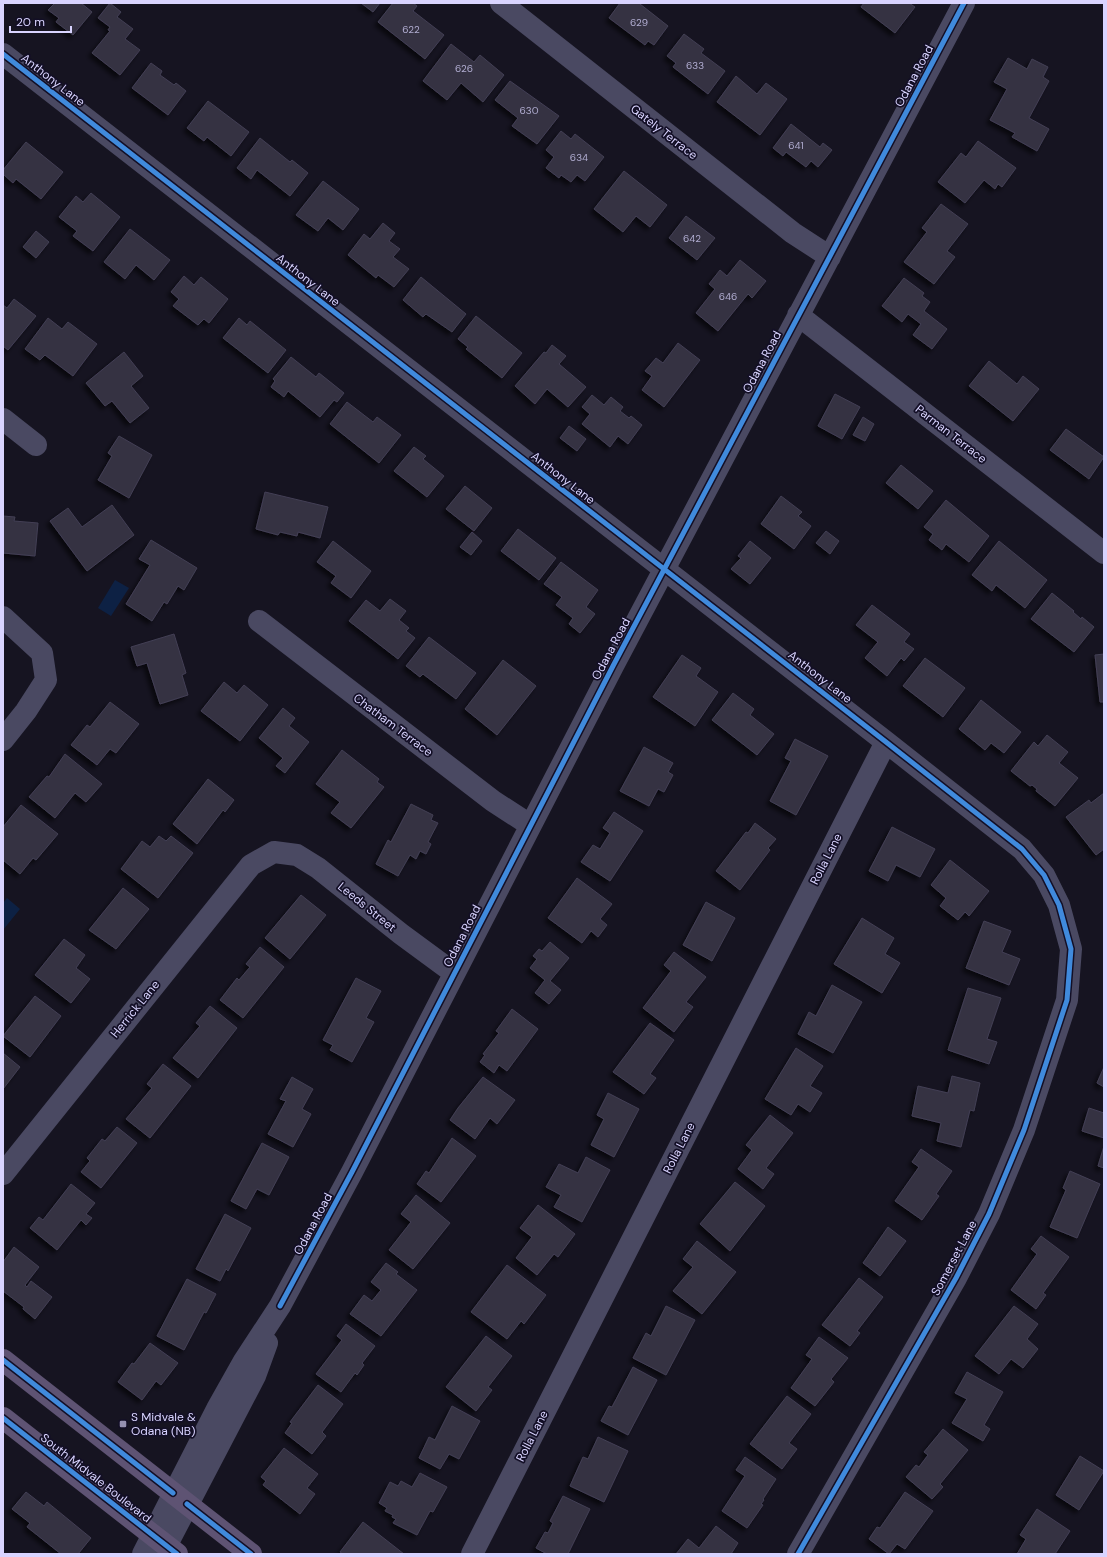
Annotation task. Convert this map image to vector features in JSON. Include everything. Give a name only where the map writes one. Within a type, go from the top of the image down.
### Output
[{"type":"main road","points":[[3,1360],[251,1554]]},
{"type":"main road","name":"South Midvale Boulevard","points":[[3,1418],[160,1549]]},
{"type":"street","name":"Gately Terrace","points":[[501,3],[793,233],[830,257]]},
{"type":"street","name":"Odana Road","points":[[160,1549],[180,1499],[255,1376],[280,1306],[352,1172],[530,825],[964,3]]},
{"type":"street","name":"Anthony Lane","points":[[3,54],[1022,849],[1044,875],[1056,899],[1071,949]]},
{"type":"street","name":"Parman Terrace","points":[[798,315],[1104,553]]},
{"type":"street","points":[[3,419],[36,445]]},
{"type":"street","points":[[3,617],[42,653],[46,680],[26,711],[3,740]]},
{"type":"street","name":"Chatham Terrace","points":[[259,621],[493,801],[530,825]]},
{"type":"street","name":"Rolla Lane","points":[[472,1554],[886,742]]},
{"type":"street","name":"Leeds Street","points":[[274,852],[297,855],[318,868],[401,934],[454,973]]},
{"type":"street","name":"Herrick Lane","points":[[3,1174],[251,865],[274,852]]},
{"type":"street","name":"Somerset Lane","points":[[798,1554],[956,1278],[989,1214],[1024,1130],[1067,1000],[1071,949]]},
{"type":"water","points":[[115,580],[129,588],[111,616],[98,608]]},
{"type":"water","points":[[7,898],[20,909],[3,930],[3,903]]},
{"type":"building","points":[[55,3],[81,3],[92,12],[73,35],[56,22],[59,18],[48,10]]},
{"type":"building","points":[[110,3],[121,12],[117,17],[133,29],[125,39],[140,50],[120,75],[92,53],[110,31],[108,30],[110,27],[98,18]]},
{"type":"building","points":[[361,3],[380,3],[373,12]]},
{"type":"building","points":[[393,3],[413,3],[417,6],[413,11],[444,35],[425,59],[378,22]]},
{"type":"building","points":[[620,3],[641,3],[640,4],[668,26],[654,45],[648,41],[645,45],[609,18]]},
{"type":"building","points":[[864,3],[909,3],[915,7],[895,33],[861,7]]},
{"type":"building","points":[[684,34],[704,49],[701,53],[725,71],[708,94],[673,67],[676,63],[667,56]]},
{"type":"building","points":[[451,44],[474,62],[480,55],[504,75],[483,102],[461,83],[447,100],[423,81]]},
{"type":"building","points":[[1008,58],[1027,69],[1032,59],[1048,67],[1043,77],[1049,81],[1029,118],[1049,129],[1037,151],[1012,137],[1015,133],[990,120],[1007,89],[994,82]]},
{"type":"building","points":[[151,63],[162,71],[160,75],[174,85],[176,83],[186,91],[168,115],[132,88]]},
{"type":"building","points":[[736,76],[757,94],[766,83],[787,99],[760,135],[717,102]]},
{"type":"building","points":[[510,81],[559,116],[537,144],[512,126],[518,118],[495,100]]},
{"type":"building","points":[[208,101],[249,132],[231,156],[207,137],[204,141],[187,128]]},
{"type":"building","points":[[791,124],[820,147],[823,143],[832,150],[818,167],[811,161],[806,167],[786,152],[783,156],[773,148]]},
{"type":"building","points":[[561,131],[571,139],[575,134],[604,157],[585,181],[577,175],[571,182],[561,175],[559,178],[546,168],[554,157],[546,150]]},
{"type":"building","points":[[260,138],[290,162],[292,160],[308,173],[290,196],[257,170],[251,179],[237,168]]},
{"type":"building","points":[[978,141],[1016,168],[1002,187],[998,184],[995,189],[984,180],[965,203],[938,182],[961,153],[966,157]]},
{"type":"building","points":[[26,142],[63,172],[41,199],[16,179],[13,183],[3,174],[3,170]]},
{"type":"building","points":[[624,171],[667,205],[650,227],[636,216],[623,232],[594,209]]},
{"type":"building","points":[[323,181],[359,209],[343,230],[328,218],[318,231],[296,215]]},
{"type":"building","points":[[91,193],[120,217],[93,251],[73,236],[77,231],[59,217],[76,196],[83,202]]},
{"type":"building","points":[[941,204],[968,224],[947,251],[955,257],[934,284],[904,262],[927,232],[922,228]]},
{"type":"building","points":[[686,216],[715,238],[697,260],[669,238]]},
{"type":"building","points":[[383,223],[395,233],[389,241],[400,249],[393,257],[409,269],[394,287],[378,275],[376,278],[348,255],[364,234],[370,239]]},
{"type":"building","points":[[130,229],[170,260],[154,280],[136,265],[125,279],[104,262]]},
{"type":"building","points":[[36,231],[49,242],[36,258],[23,247]]},
{"type":"building","points":[[740,260],[766,281],[752,298],[748,294],[718,331],[696,313],[715,289],[709,284],[720,270],[727,276]]},
{"type":"building","points":[[184,276],[194,285],[201,277],[228,299],[209,323],[204,319],[198,325],[173,306],[179,299],[171,292]]},
{"type":"building","points":[[421,277],[466,314],[452,332],[426,314],[423,317],[403,300]]},
{"type":"building","points":[[904,278],[924,293],[922,296],[930,302],[924,311],[947,329],[932,349],[913,335],[921,324],[908,314],[902,322],[882,306]]},
{"type":"building","points":[[14,299],[36,316],[8,350],[3,346],[3,305],[7,308]]},
{"type":"building","points":[[476,316],[522,353],[502,378],[466,349],[468,347],[458,339]]},
{"type":"building","points":[[48,318],[62,329],[68,322],[97,344],[73,376],[45,355],[40,360],[25,349]]},
{"type":"building","points":[[239,318],[247,325],[250,321],[286,350],[268,373],[223,338]]},
{"type":"building","points":[[678,343],[700,360],[664,407],[642,390],[652,376],[645,371],[656,358],[663,363]]},
{"type":"building","points":[[552,345],[566,356],[559,364],[586,387],[568,407],[547,389],[535,404],[515,386],[544,352],[546,353]]},
{"type":"building","points":[[124,352],[143,376],[131,386],[149,408],[130,423],[112,401],[105,406],[86,383]]},
{"type":"building","points":[[291,357],[316,377],[319,373],[344,393],[337,402],[334,400],[320,417],[288,391],[284,397],[271,387],[275,381],[273,379]]},
{"type":"building","points":[[989,361],[1017,384],[1023,376],[1039,389],[1013,421],[969,386]]},
{"type":"building","points":[[835,394],[860,407],[842,439],[818,426]]},
{"type":"building","points":[[592,395],[604,405],[611,397],[623,407],[620,411],[629,418],[631,416],[642,425],[628,444],[618,436],[610,447],[582,424],[590,414],[582,407]]},
{"type":"building","points":[[347,402],[373,422],[377,417],[401,435],[379,463],[330,424]]},
{"type":"building","points":[[863,417],[874,424],[865,441],[853,435]]},
{"type":"building","points":[[569,426],[586,439],[577,451],[560,438]]},
{"type":"building","points":[[1066,429],[1104,457],[1089,479],[1050,450]]},
{"type":"building","points":[[119,436],[152,455],[129,498],[98,480],[112,456],[108,453]]},
{"type":"building","points":[[414,447],[426,456],[423,459],[444,476],[427,497],[394,471]]},
{"type":"building","points":[[901,465],[933,491],[918,509],[886,483]]},
{"type":"building","points":[[465,486],[492,508],[474,531],[446,509]]},
{"type":"building","points":[[265,492],[328,507],[320,538],[298,532],[297,536],[280,532],[278,535],[256,529]]},
{"type":"building","points":[[781,496],[802,512],[798,516],[811,526],[794,549],[761,524]]},
{"type":"building","points":[[946,500],[989,536],[969,562],[946,544],[942,550],[929,540],[933,534],[924,527]]},
{"type":"building","points":[[112,505],[134,535],[87,571],[50,521],[68,508],[82,527]]},
{"type":"building","points":[[3,516],[15,517],[14,521],[38,523],[35,556],[3,553]]},
{"type":"building","points":[[518,529],[556,558],[539,580],[501,551]]},
{"type":"building","points":[[826,531],[839,541],[830,554],[816,543]]},
{"type":"building","points":[[472,532],[482,541],[471,555],[460,547]]},
{"type":"building","points":[[151,540],[197,568],[184,590],[178,586],[167,604],[164,602],[152,621],[126,604],[150,565],[139,559]]},
{"type":"building","points":[[333,541],[371,571],[351,598],[331,583],[336,576],[317,562]]},
{"type":"building","points":[[750,541],[771,558],[750,584],[731,569],[741,558],[738,556]]},
{"type":"building","points":[[999,541],[1047,580],[1025,608],[996,585],[992,591],[972,575]]},
{"type":"building","points":[[561,562],[598,590],[586,607],[595,614],[580,633],[569,624],[573,618],[556,605],[562,597],[544,584]]},
{"type":"building","points":[[1052,593],[1074,611],[1073,612],[1081,619],[1082,617],[1094,627],[1074,652],[1031,619]]},
{"type":"building","points":[[390,599],[406,611],[399,620],[409,628],[406,631],[415,638],[398,659],[349,621],[366,600],[380,611]]},
{"type":"building","points":[[872,605],[910,634],[904,642],[914,649],[904,661],[901,658],[887,676],[865,658],[878,642],[856,625]]},
{"type":"building","points":[[174,634],[186,673],[182,675],[188,695],[160,704],[147,663],[137,666],[131,647]]},
{"type":"building","points":[[429,637],[476,673],[456,699],[423,674],[420,677],[406,666]]},
{"type":"building","points":[[1104,654],[1104,702],[1100,702],[1095,655]]},
{"type":"building","points":[[682,655],[701,668],[696,676],[718,692],[695,726],[653,697]]},
{"type":"building","points":[[925,658],[965,688],[943,717],[903,686]]},
{"type":"building","points":[[503,660],[536,686],[497,735],[465,709]]},
{"type":"building","points":[[224,682],[237,693],[244,685],[268,705],[240,741],[201,711]]},
{"type":"building","points":[[733,693],[754,709],[750,715],[774,734],[757,755],[712,720]]},
{"type":"building","points":[[981,700],[1021,732],[1004,753],[991,743],[985,750],[959,729]]},
{"type":"building","points":[[110,702],[139,724],[116,753],[110,749],[97,765],[71,745],[87,725],[90,727]]},
{"type":"building","points":[[283,708],[295,718],[289,726],[309,742],[285,773],[276,766],[283,758],[259,738]]},
{"type":"building","points":[[1047,735],[1068,752],[1059,763],[1078,778],[1055,806],[1036,791],[1037,789],[1032,785],[1030,786],[1011,771],[1034,742],[1038,746]]},
{"type":"building","points":[[795,739],[828,756],[796,815],[770,801],[791,761],[785,758]]},
{"type":"building","points":[[644,747],[673,763],[668,772],[673,775],[664,792],[658,789],[649,806],[620,791]]},
{"type":"building","points":[[342,750],[379,779],[377,782],[384,787],[351,828],[331,813],[340,802],[316,784]]},
{"type":"building","points":[[65,754],[102,784],[86,802],[75,793],[55,818],[29,797],[47,776],[49,777]]},
{"type":"building","points":[[208,779],[234,800],[225,812],[223,810],[197,844],[173,824]]},
{"type":"building","points":[[1104,793],[1104,849],[1096,855],[1066,817],[1089,800],[1091,803]]},
{"type":"building","points":[[411,804],[433,815],[431,820],[438,823],[428,842],[431,844],[426,854],[420,851],[416,859],[410,855],[398,876],[376,864],[388,840],[391,842]]},
{"type":"building","points":[[21,805],[58,834],[36,860],[33,858],[20,874],[3,860],[3,827]]},
{"type":"building","points":[[614,812],[643,831],[610,881],[581,862],[593,845],[600,849],[610,833],[603,828]]},
{"type":"building","points":[[755,823],[776,839],[768,848],[770,850],[740,890],[716,871],[746,832],[748,833]]},
{"type":"building","points":[[892,827],[935,849],[920,877],[896,865],[888,881],[869,871]]},
{"type":"building","points":[[159,836],[166,841],[171,836],[193,853],[158,898],[121,869],[142,841],[150,847]]},
{"type":"building","points":[[950,860],[989,891],[969,916],[965,912],[958,920],[940,906],[946,898],[931,885]]},
{"type":"building","points":[[577,878],[612,904],[600,919],[607,925],[598,937],[591,931],[582,943],[548,918]]},
{"type":"building","points":[[123,888],[149,909],[116,949],[89,930]]},
{"type":"building","points":[[301,895],[326,915],[290,959],[265,938]]},
{"type":"building","points":[[706,902],[735,918],[712,961],[683,945]]},
{"type":"building","points":[[862,918],[894,938],[885,954],[900,963],[882,993],[834,964]]},
{"type":"building","points":[[984,921],[1011,931],[1002,952],[1020,959],[1009,985],[966,968]]},
{"type":"building","points":[[64,939],[85,955],[76,968],[90,979],[71,1003],[35,975]]},
{"type":"building","points":[[550,942],[569,958],[550,981],[561,990],[549,1004],[535,993],[545,980],[530,968],[537,959],[533,956],[539,949],[542,951]]},
{"type":"building","points":[[260,947],[284,967],[243,1018],[220,1000],[237,978],[239,980],[250,967],[246,964]]},
{"type":"building","points":[[674,952],[706,977],[686,1002],[693,1007],[674,1032],[643,1008],[671,971],[664,965]]},
{"type":"building","points":[[356,978],[381,991],[366,1018],[374,1022],[352,1062],[330,1050],[333,1045],[323,1040]]},
{"type":"building","points":[[832,985],[862,1002],[833,1053],[798,1034],[809,1012],[816,1016]]},
{"type":"building","points":[[968,988],[1001,998],[987,1039],[997,1042],[989,1064],[948,1050]]},
{"type":"building","points":[[35,996],[61,1016],[30,1057],[3,1036]]},
{"type":"building","points":[[210,1006],[237,1028],[198,1078],[173,1058],[200,1026],[196,1023]]},
{"type":"building","points":[[512,1009],[538,1029],[507,1071],[499,1065],[494,1073],[480,1062],[485,1055],[483,1054],[499,1033],[496,1031]]},
{"type":"building","points":[[650,1023],[674,1040],[650,1074],[656,1078],[644,1094],[613,1072]]},
{"type":"building","points":[[796,1048],[823,1066],[810,1086],[822,1093],[810,1112],[798,1104],[791,1115],[765,1099]]},
{"type":"building","points":[[3,1053],[20,1067],[3,1089]]},
{"type":"building","points":[[163,1064],[191,1086],[150,1138],[126,1119],[152,1088],[147,1084]]},
{"type":"building","points":[[1104,1067],[1104,1087],[1097,1083]]},
{"type":"building","points":[[952,1076],[980,1083],[974,1111],[970,1110],[961,1147],[937,1141],[941,1123],[912,1116],[918,1086],[948,1093]]},
{"type":"building","points":[[292,1077],[313,1089],[302,1109],[311,1114],[293,1147],[268,1134],[286,1101],[280,1099]]},
{"type":"building","points":[[483,1077],[515,1100],[497,1124],[490,1118],[475,1139],[450,1120]]},
{"type":"building","points":[[608,1093],[639,1109],[614,1157],[591,1145],[604,1119],[597,1115]]},
{"type":"building","points":[[1089,1108],[1104,1113],[1104,1138],[1082,1131]]},
{"type":"building","points":[[770,1115],[793,1133],[766,1168],[774,1174],[763,1189],[738,1169],[752,1150],[746,1145]]},
{"type":"building","points":[[117,1127],[137,1143],[101,1188],[81,1172],[90,1161],[87,1158],[102,1139],[105,1141]]},
{"type":"building","points":[[452,1138],[476,1156],[441,1202],[417,1184],[426,1171],[429,1173]]},
{"type":"building","points":[[262,1143],[289,1157],[269,1195],[257,1189],[246,1209],[231,1201]]},
{"type":"building","points":[[1104,1146],[1104,1168],[1098,1166]]},
{"type":"building","points":[[921,1149],[952,1171],[936,1194],[939,1196],[922,1220],[895,1201],[919,1167],[912,1162]]},
{"type":"building","points":[[586,1157],[610,1170],[582,1222],[554,1207],[561,1195],[546,1187],[559,1164],[578,1173]]},
{"type":"building","points":[[1070,1171],[1100,1184],[1077,1238],[1050,1227],[1066,1190],[1063,1188]]},
{"type":"building","points":[[735,1182],[765,1206],[730,1251],[700,1224]]},
{"type":"building","points":[[71,1184],[95,1203],[86,1214],[92,1218],[86,1225],[81,1220],[57,1250],[30,1228],[39,1217],[43,1220]]},
{"type":"building","points":[[416,1195],[450,1223],[413,1269],[389,1250],[411,1222],[401,1214]]},
{"type":"building","points":[[538,1205],[575,1234],[558,1257],[554,1254],[537,1275],[516,1258],[532,1237],[520,1228]]},
{"type":"building","points":[[225,1214],[251,1228],[228,1271],[226,1269],[220,1281],[196,1269]]},
{"type":"building","points":[[888,1227],[906,1241],[880,1276],[863,1263]]},
{"type":"building","points":[[1041,1236],[1069,1257],[1043,1293],[1046,1295],[1036,1309],[1011,1290],[1037,1254],[1031,1249]]},
{"type":"building","points":[[697,1241],[736,1272],[702,1314],[673,1291],[693,1267],[683,1259]]},
{"type":"building","points":[[14,1247],[39,1267],[25,1285],[27,1287],[31,1281],[52,1297],[35,1319],[23,1309],[24,1307],[3,1291],[3,1262]]},
{"type":"building","points":[[386,1263],[398,1272],[396,1274],[417,1290],[381,1336],[350,1314],[364,1295],[372,1301],[381,1290],[371,1282]]},
{"type":"building","points":[[507,1265],[546,1295],[524,1324],[521,1321],[507,1339],[471,1312]]},
{"type":"building","points":[[859,1278],[883,1297],[857,1331],[860,1333],[850,1346],[822,1325]]},
{"type":"building","points":[[187,1279],[216,1294],[206,1313],[204,1312],[184,1350],[157,1336]]},
{"type":"building","points":[[666,1306],[695,1320],[666,1375],[633,1358],[646,1333],[651,1336]]},
{"type":"building","points":[[1014,1306],[1038,1324],[1027,1339],[1038,1349],[1023,1368],[1011,1359],[999,1374],[975,1356]]},
{"type":"building","points":[[346,1324],[375,1346],[362,1363],[364,1365],[357,1375],[355,1373],[341,1392],[316,1374],[342,1340],[337,1336]]},
{"type":"building","points":[[486,1336],[512,1356],[488,1387],[492,1390],[476,1411],[446,1387]]},
{"type":"building","points":[[819,1337],[848,1358],[831,1379],[834,1382],[815,1406],[791,1388],[812,1359],[806,1355]]},
{"type":"building","points":[[150,1343],[178,1363],[161,1385],[156,1381],[142,1400],[118,1382],[132,1363],[134,1364]]},
{"type":"building","points":[[633,1367],[657,1380],[628,1435],[601,1421],[609,1406],[612,1407]]},
{"type":"building","points":[[967,1372],[1003,1392],[984,1425],[990,1429],[983,1441],[952,1423],[967,1399],[955,1393]]},
{"type":"building","points":[[318,1385],[343,1404],[322,1432],[326,1436],[312,1454],[285,1433],[292,1423],[290,1422]]},
{"type":"building","points":[[787,1396],[811,1414],[789,1443],[797,1449],[782,1469],[750,1444]]},
{"type":"building","points":[[452,1406],[480,1421],[459,1459],[449,1454],[440,1469],[419,1458],[429,1437],[435,1440]]},
{"type":"building","points":[[943,1429],[968,1450],[940,1484],[943,1487],[932,1499],[906,1477],[916,1465],[919,1467],[928,1455],[924,1452]]},
{"type":"building","points":[[598,1437],[628,1451],[604,1502],[570,1486],[583,1457],[588,1459]]},
{"type":"building","points":[[284,1448],[318,1474],[307,1488],[315,1494],[300,1514],[263,1485],[266,1481],[261,1477]]},
{"type":"building","points":[[1080,1456],[1104,1471],[1079,1510],[1056,1495]]},
{"type":"building","points":[[745,1457],[776,1479],[763,1499],[764,1500],[761,1504],[763,1505],[747,1528],[722,1511],[745,1476],[736,1470]]},
{"type":"building","points":[[420,1473],[447,1487],[433,1512],[430,1511],[417,1535],[393,1523],[396,1519],[392,1517],[393,1515],[385,1511],[387,1508],[379,1503],[390,1482],[398,1486],[401,1481],[412,1487]]},
{"type":"building","points":[[26,1492],[44,1506],[47,1502],[91,1538],[78,1554],[61,1554],[27,1527],[30,1523],[12,1509]]},
{"type":"building","points":[[905,1492],[933,1511],[905,1549],[897,1544],[889,1554],[869,1539],[877,1527],[880,1528]]},
{"type":"building","points":[[563,1496],[590,1509],[568,1554],[547,1554],[536,1548],[545,1532],[548,1533],[553,1523],[550,1521]]},
{"type":"building","points":[[1037,1509],[1070,1531],[1055,1554],[1017,1554],[1026,1539],[1020,1535]]},
{"type":"building","points":[[363,1522],[404,1554],[343,1554],[340,1552]]},
{"type":"building","points":[[716,1526],[738,1543],[731,1554],[676,1554],[688,1539],[699,1548]]},
{"type":"cycle path","points":[[280,1306],[352,1172],[613,666],[964,3]]},
{"type":"cycle path","points":[[3,54],[1022,849],[1044,875],[1059,905],[1071,949],[1067,1000],[1024,1130],[989,1214],[956,1278],[798,1554]]},
{"type":"cycle path","points":[[3,1360],[173,1493]]},
{"type":"cycle path","points":[[3,1418],[177,1554]]},
{"type":"cycle path","points":[[187,1504],[251,1554]]},
{"type":"place","name":"S Midvale & Odana (NB)","points":[[123,1424]]}]
